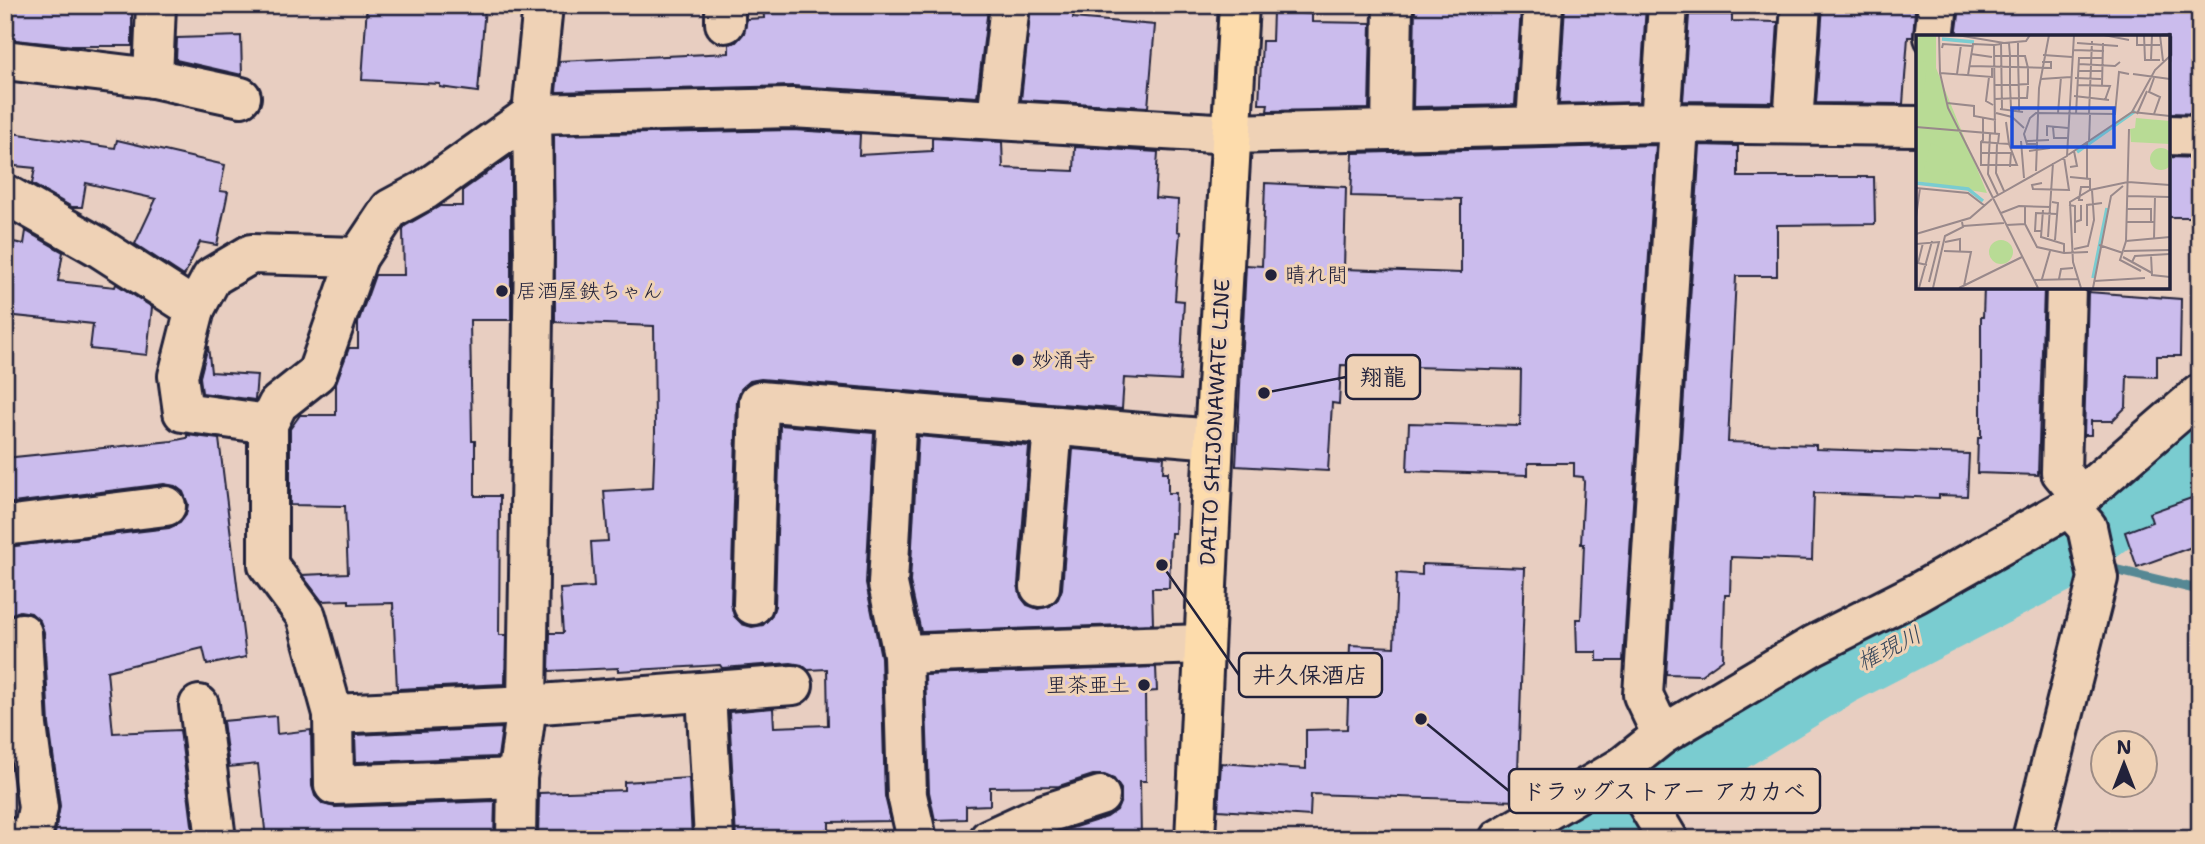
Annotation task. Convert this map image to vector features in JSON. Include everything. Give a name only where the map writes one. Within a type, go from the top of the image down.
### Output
[{"type":"main road","name":"DAITO SHIJONAWATE LINE","points":[[1195,839],[1213,439],[1239,5]]},
{"type":"street","points":[[153,78],[156,5]]},
{"type":"street","points":[[516,839],[517,778],[527,705],[534,251],[532,114],[543,5]]},
{"type":"street","points":[[998,118],[1010,5]]},
{"type":"street","points":[[1391,130],[1393,5]]},
{"type":"street","points":[[1536,126],[1543,5]]},
{"type":"street","points":[[1499,839],[1643,799],[1662,735],[1643,695],[1669,124],[1668,5]]},
{"type":"street","points":[[1793,124],[1801,5]]},
{"type":"street","points":[[1934,35],[1938,5]]},
{"type":"street","points":[[5,60],[153,78],[241,97]]},
{"type":"street","points":[[517,778],[334,785],[333,715],[306,616],[268,565],[268,424],[278,404],[317,373],[358,257],[390,209],[425,191],[532,114],[792,107],[1231,134],[1669,124],[1916,126]]},
{"type":"street","points":[[2170,135],[2200,136]]},
{"type":"street","points":[[5,194],[97,246],[195,309]]},
{"type":"street","points":[[268,424],[183,412],[178,376],[195,309],[212,277],[251,254],[358,257]]},
{"type":"street","points":[[2032,839],[2098,578],[2079,510],[2061,472],[2066,289]]},
{"type":"street","points":[[1662,735],[1814,645],[2079,510],[2200,394]]},
{"type":"street","points":[[753,605],[759,401],[1213,439]]},
{"type":"street","points":[[897,412],[888,584],[903,654],[907,795],[917,839]]},
{"type":"street","points":[[1040,587],[1053,426]]},
{"type":"street","points":[[5,526],[166,506]]},
{"type":"street","points":[[13,839],[33,833],[38,808],[27,726],[22,633]]},
{"type":"street","points":[[903,654],[1204,644]]},
{"type":"street","points":[[333,715],[527,705],[793,685]]},
{"type":"street","points":[[706,693],[714,839]]},
{"type":"street","points":[[199,705],[216,839]]},
{"type":"street","points":[[989,839],[1044,814],[1100,796]]},
{"type":"building","points":[[5,5],[132,5],[132,46],[74,46],[5,39]]},
{"type":"building","points":[[367,5],[485,7],[478,92],[440,87],[440,84],[362,80]]},
{"type":"building","points":[[763,5],[988,8],[977,97],[793,86],[556,92],[559,61],[729,53],[729,44],[736,42],[744,33],[747,19],[764,18]]},
{"type":"building","points":[[1031,5],[1074,5],[1073,18],[1155,25],[1148,107],[1021,100]]},
{"type":"building","points":[[1415,5],[1521,7],[1515,105],[1413,107]]},
{"type":"building","points":[[1565,5],[1646,5],[1640,102],[1559,104]]},
{"type":"building","points":[[1823,5],[1915,10],[1913,37],[1908,37],[1903,104],[1816,103]]},
{"type":"building","points":[[2065,5],[2200,5],[2200,114],[2170,113],[2170,35],[1956,35],[1960,7],[2065,8]]},
{"type":"building","points":[[1273,11],[1312,14],[1312,22],[1371,23],[1369,109],[1267,111],[1268,104],[1259,104],[1262,41],[1272,41]]},
{"type":"building","points":[[1689,15],[1732,15],[1732,21],[1778,22],[1773,102],[1683,101]]},
{"type":"building","points":[[241,36],[242,75],[176,60],[177,38]]},
{"type":"building","points":[[792,130],[860,134],[859,155],[932,151],[932,138],[1002,142],[1003,168],[1074,171],[1075,147],[1158,152],[1155,198],[1178,200],[1177,231],[1180,232],[1175,300],[1184,301],[1180,381],[1124,378],[1122,409],[761,379],[750,381],[741,389],[737,400],[731,604],[734,616],[742,624],[752,627],[763,625],[771,617],[775,606],[780,425],[874,433],[866,583],[881,657],[885,796],[891,821],[829,822],[829,834],[780,836],[780,839],[736,839],[729,712],[773,708],[774,727],[828,725],[827,669],[808,670],[802,665],[791,663],[722,668],[720,665],[618,671],[618,668],[549,671],[550,633],[563,633],[560,589],[594,587],[591,542],[608,541],[604,491],[653,488],[655,432],[654,326],[555,322],[554,135]]},
{"type":"building","points":[[5,132],[115,148],[117,140],[225,165],[220,191],[228,192],[217,245],[200,242],[184,276],[135,244],[156,199],[86,183],[82,207],[72,207],[32,184],[35,168],[5,165]]},
{"type":"building","points":[[1656,145],[1623,661],[1597,661],[1597,652],[1577,652],[1576,619],[1581,619],[1584,482],[1583,477],[1574,476],[1574,463],[1528,463],[1528,475],[1407,471],[1409,423],[1520,426],[1521,370],[1341,365],[1339,404],[1332,403],[1328,471],[1236,466],[1246,265],[1262,266],[1265,183],[1346,187],[1344,269],[1461,273],[1461,199],[1351,196],[1353,153]]},
{"type":"building","points":[[1700,145],[1738,146],[1738,177],[1874,177],[1875,224],[1777,225],[1777,276],[1736,276],[1728,442],[1816,445],[1816,449],[1969,454],[1967,496],[1939,495],[1939,498],[1814,493],[1812,560],[1731,557],[1730,595],[1725,595],[1723,659],[1701,675],[1666,674]]},
{"type":"building","points":[[511,156],[511,320],[470,320],[475,496],[500,496],[499,635],[506,635],[505,684],[397,689],[393,603],[349,604],[349,600],[322,601],[302,575],[348,573],[345,506],[290,505],[290,429],[300,415],[336,415],[336,383],[349,348],[358,348],[358,323],[375,275],[404,275],[405,226],[440,206],[463,206],[463,190]]},
{"type":"building","points":[[2170,157],[2200,158],[2200,217],[2170,217]]},
{"type":"building","points":[[26,231],[63,252],[58,281],[115,287],[116,284],[152,307],[147,355],[90,349],[93,324],[6,315],[13,242],[24,244]]},
{"type":"building","points":[[1984,289],[2044,289],[2038,475],[1977,473],[1978,438],[1981,438]]},
{"type":"building","points":[[2088,292],[2181,299],[2180,356],[2157,356],[2157,377],[2127,376],[2126,407],[2112,421],[2091,421],[2091,435],[2084,435]]},
{"type":"building","points":[[208,346],[211,372],[257,375],[255,400],[202,393],[200,377]]},
{"type":"building","points":[[187,435],[219,439],[246,657],[207,665],[203,648],[107,671],[113,733],[180,730],[193,832],[118,839],[54,839],[60,806],[49,724],[44,632],[40,621],[31,613],[20,611],[5,620],[5,547],[169,528],[180,523],[186,515],[188,504],[183,492],[175,486],[164,484],[5,504],[5,458],[172,441],[187,438]]},
{"type":"building","points":[[918,436],[1029,446],[1018,585],[1021,597],[1027,605],[1038,609],[1050,606],[1058,599],[1062,589],[1073,449],[1164,457],[1163,472],[1168,472],[1168,493],[1176,493],[1175,533],[1171,533],[1169,588],[1152,588],[1153,624],[921,632],[910,582]]},
{"type":"building","points":[[2200,495],[2200,544],[2137,567],[2125,532],[2152,522],[2149,513]]},
{"type":"building","points":[[1422,564],[1525,568],[1517,801],[1311,794],[1310,816],[1218,810],[1221,763],[1306,769],[1306,730],[1347,729],[1350,645],[1394,647],[1397,573],[1422,575]]},
{"type":"building","points":[[1156,667],[1157,691],[1145,692],[1146,781],[1140,781],[1141,839],[1063,839],[1062,831],[1107,817],[1117,810],[1121,789],[1114,779],[1104,775],[1093,775],[1059,786],[990,787],[990,805],[966,806],[966,819],[935,820],[929,792],[925,675]]},
{"type":"building","points":[[276,716],[277,734],[311,730],[312,786],[315,796],[323,804],[335,807],[495,801],[494,839],[266,839],[258,764],[229,767],[223,721]]},
{"type":"building","points":[[502,728],[498,757],[356,762],[355,735]]},
{"type":"building","points":[[689,778],[692,839],[538,839],[539,793],[624,790],[624,782]]},
{"type":"waterway","name":"権現川","points":[[1568,839],[1840,673],[2063,558],[2144,495],[2200,444]]},
{"type":"waterway","points":[[2063,558],[2088,564]]},
{"type":"waterway","points":[[2104,567],[2200,590]]},
{"type":"place","name":"晴れ間","points":[[1271,275]]},
{"type":"place","name":"居酒屋鉄ちゃん","points":[[502,291]]},
{"type":"place","name":"妙涌寺","points":[[1018,360]]},
{"type":"place","name":"翔龍","points":[[1264,393]]},
{"type":"place","name":"井久保酒店","points":[[1162,565]]},
{"type":"place","name":"里茶亜土","points":[[1144,685]]},
{"type":"place","name":"ドラッグストアー アカカベ","points":[[1421,719]]}]
